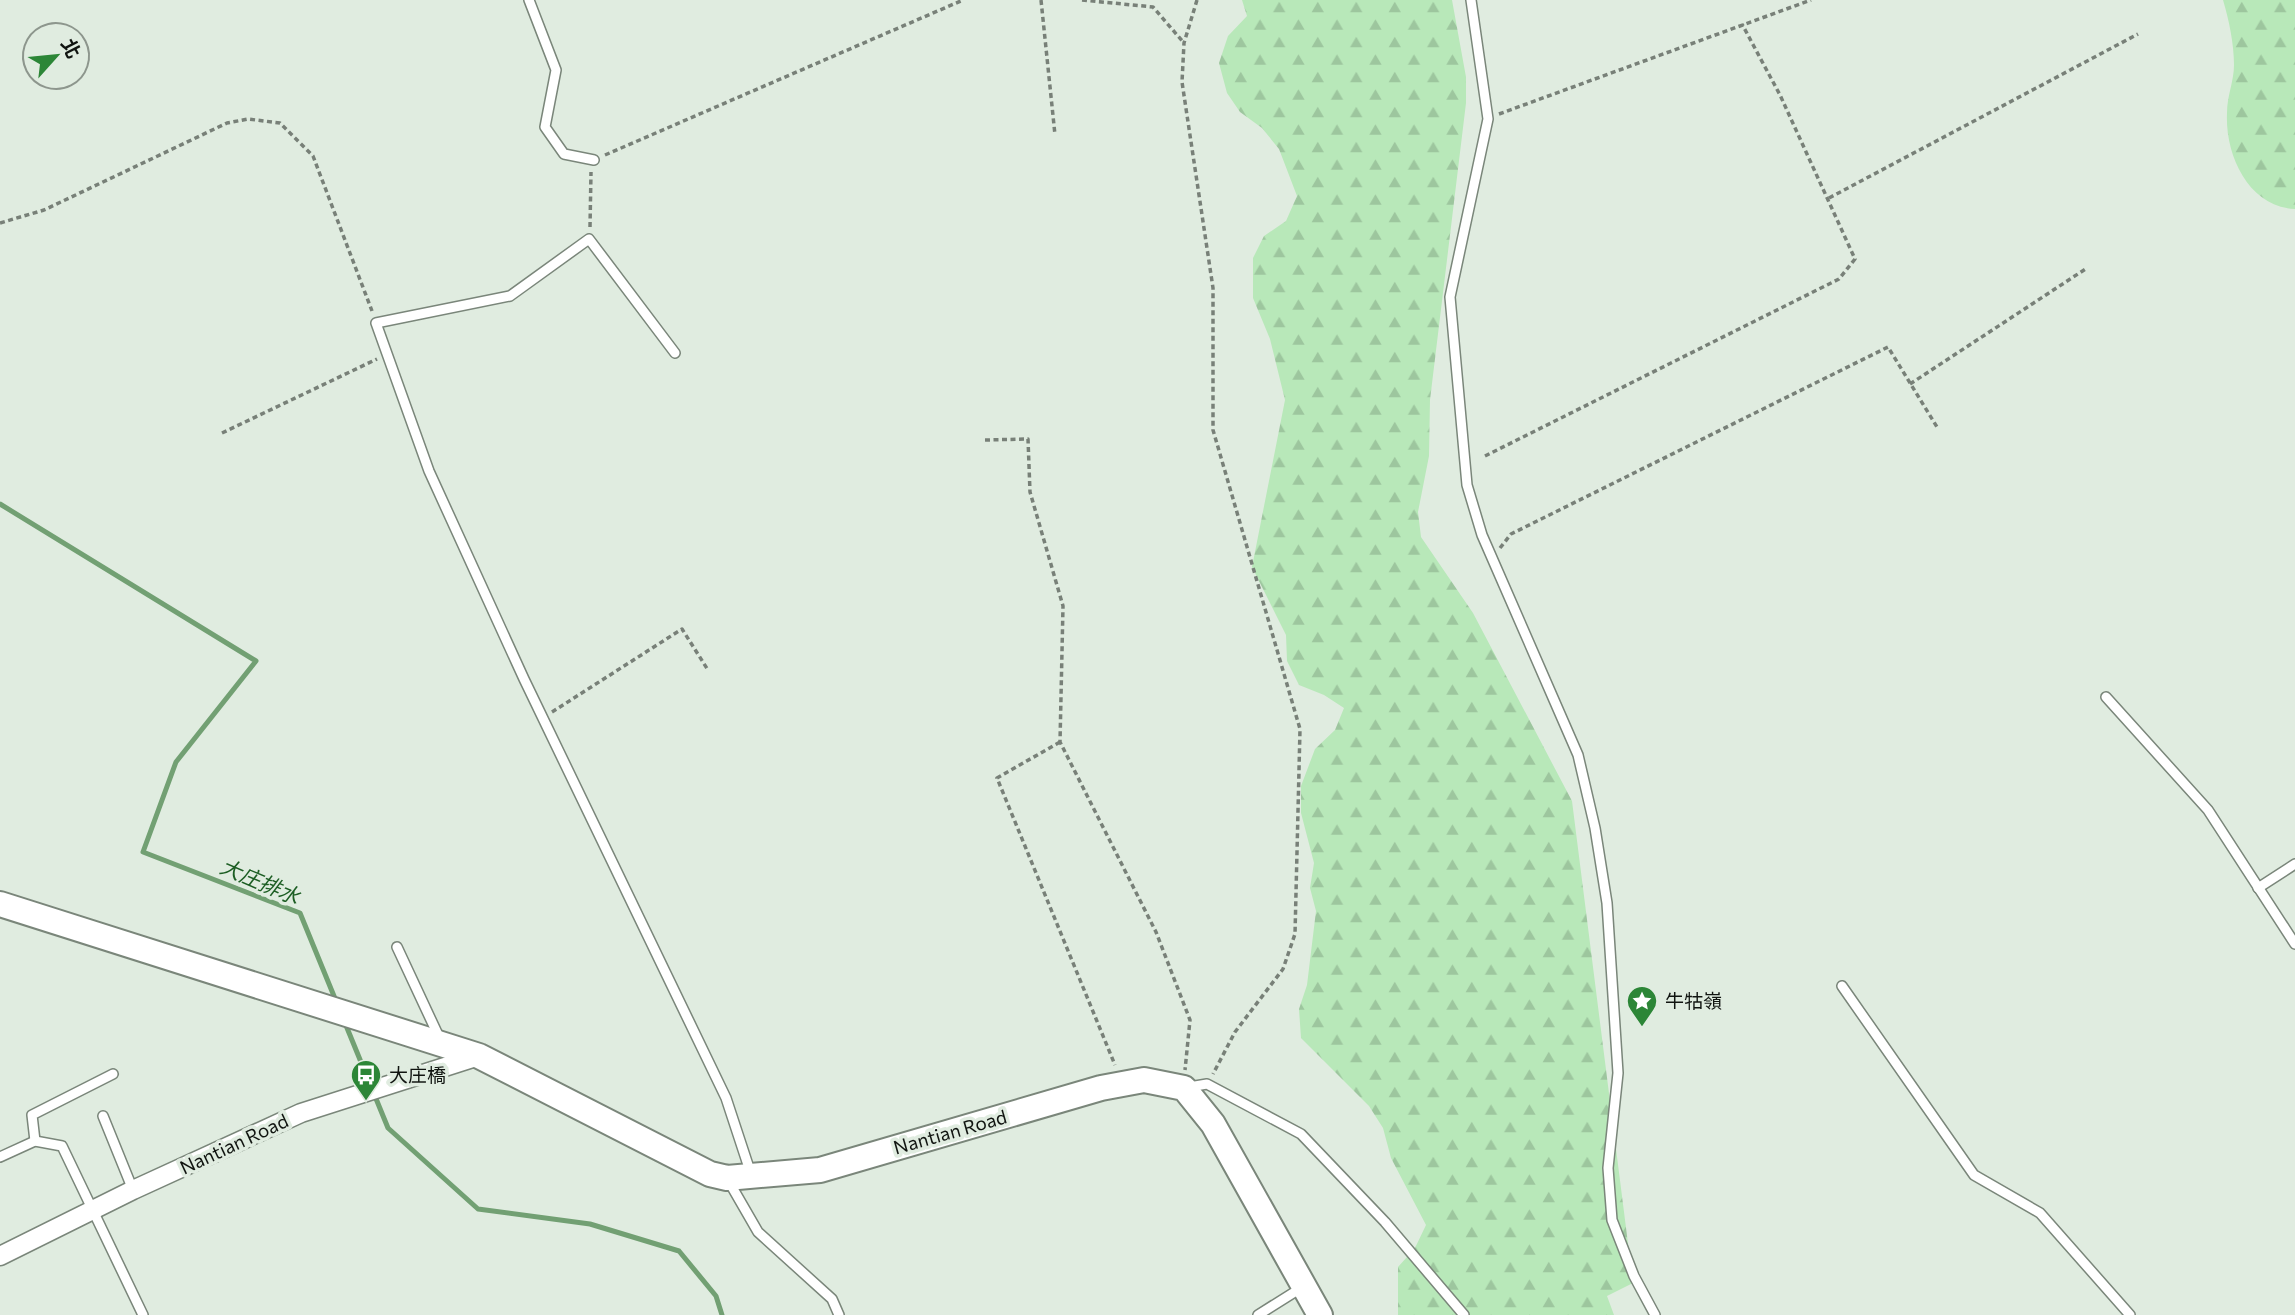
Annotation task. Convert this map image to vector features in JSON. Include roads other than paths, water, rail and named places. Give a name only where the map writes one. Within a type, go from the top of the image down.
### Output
[{"type":"main road","name":"Nantian Road","points":[[0,904],[479,1056],[710,1174],[727,1178],[820,1170],[1101,1087],[1144,1080],[1195,1086]]},
{"type":"main road","points":[[1195,1086],[1213,1124],[1320,1315]]},
{"type":"street","name":"Nantian Road","points":[[1,1253],[94,1211],[133,1189],[301,1113],[479,1056]]},
{"type":"lane","points":[[529,0],[556,70],[545,127],[564,154],[594,160]]},
{"type":"lane","points":[[1471,0],[1488,119],[1450,297],[1467,485],[1492,557],[1578,755],[1595,828],[1607,903],[1618,1073],[1608,1168],[1612,1220],[1634,1276],[1655,1315]]},
{"type":"lane","points":[[675,353],[589,239],[510,296],[376,323],[385,355],[429,471],[726,1098],[752,1176]]},
{"type":"lane","points":[[2106,697],[2208,810],[2295,944]]},
{"type":"lane","points":[[2258,888],[2295,864]]},
{"type":"lane","points":[[397,947],[442,1045]]},
{"type":"lane","points":[[1842,986],[1974,1175],[2040,1213],[2130,1315]]},
{"type":"lane","points":[[35,1141],[32,1115],[113,1074]]},
{"type":"lane","points":[[1195,1086],[1301,1134],[1385,1222],[1464,1315]]},
{"type":"lane","points":[[103,1116],[133,1189]]},
{"type":"lane","points":[[0,1157],[35,1141],[62,1146],[143,1315]]},
{"type":"lane","points":[[727,1178],[758,1233],[832,1299],[839,1315]]},
{"type":"lane","points":[[1258,1315],[1304,1286]]},
{"type":"waterway","name":"大庄排水","points":[[0,504],[256,661],[176,762],[143,852],[300,913],[336,1001]]},
{"type":"waterway","name":"大庄排水","points":[[345,1023],[388,1128],[478,1209],[590,1224],[679,1251],[716,1296],[722,1315]]},
{"type":"place","name":"牛牯嶺","points":[[1642,1028]]},
{"type":"place","name":"大庄橋","points":[[366,1102]]}]
